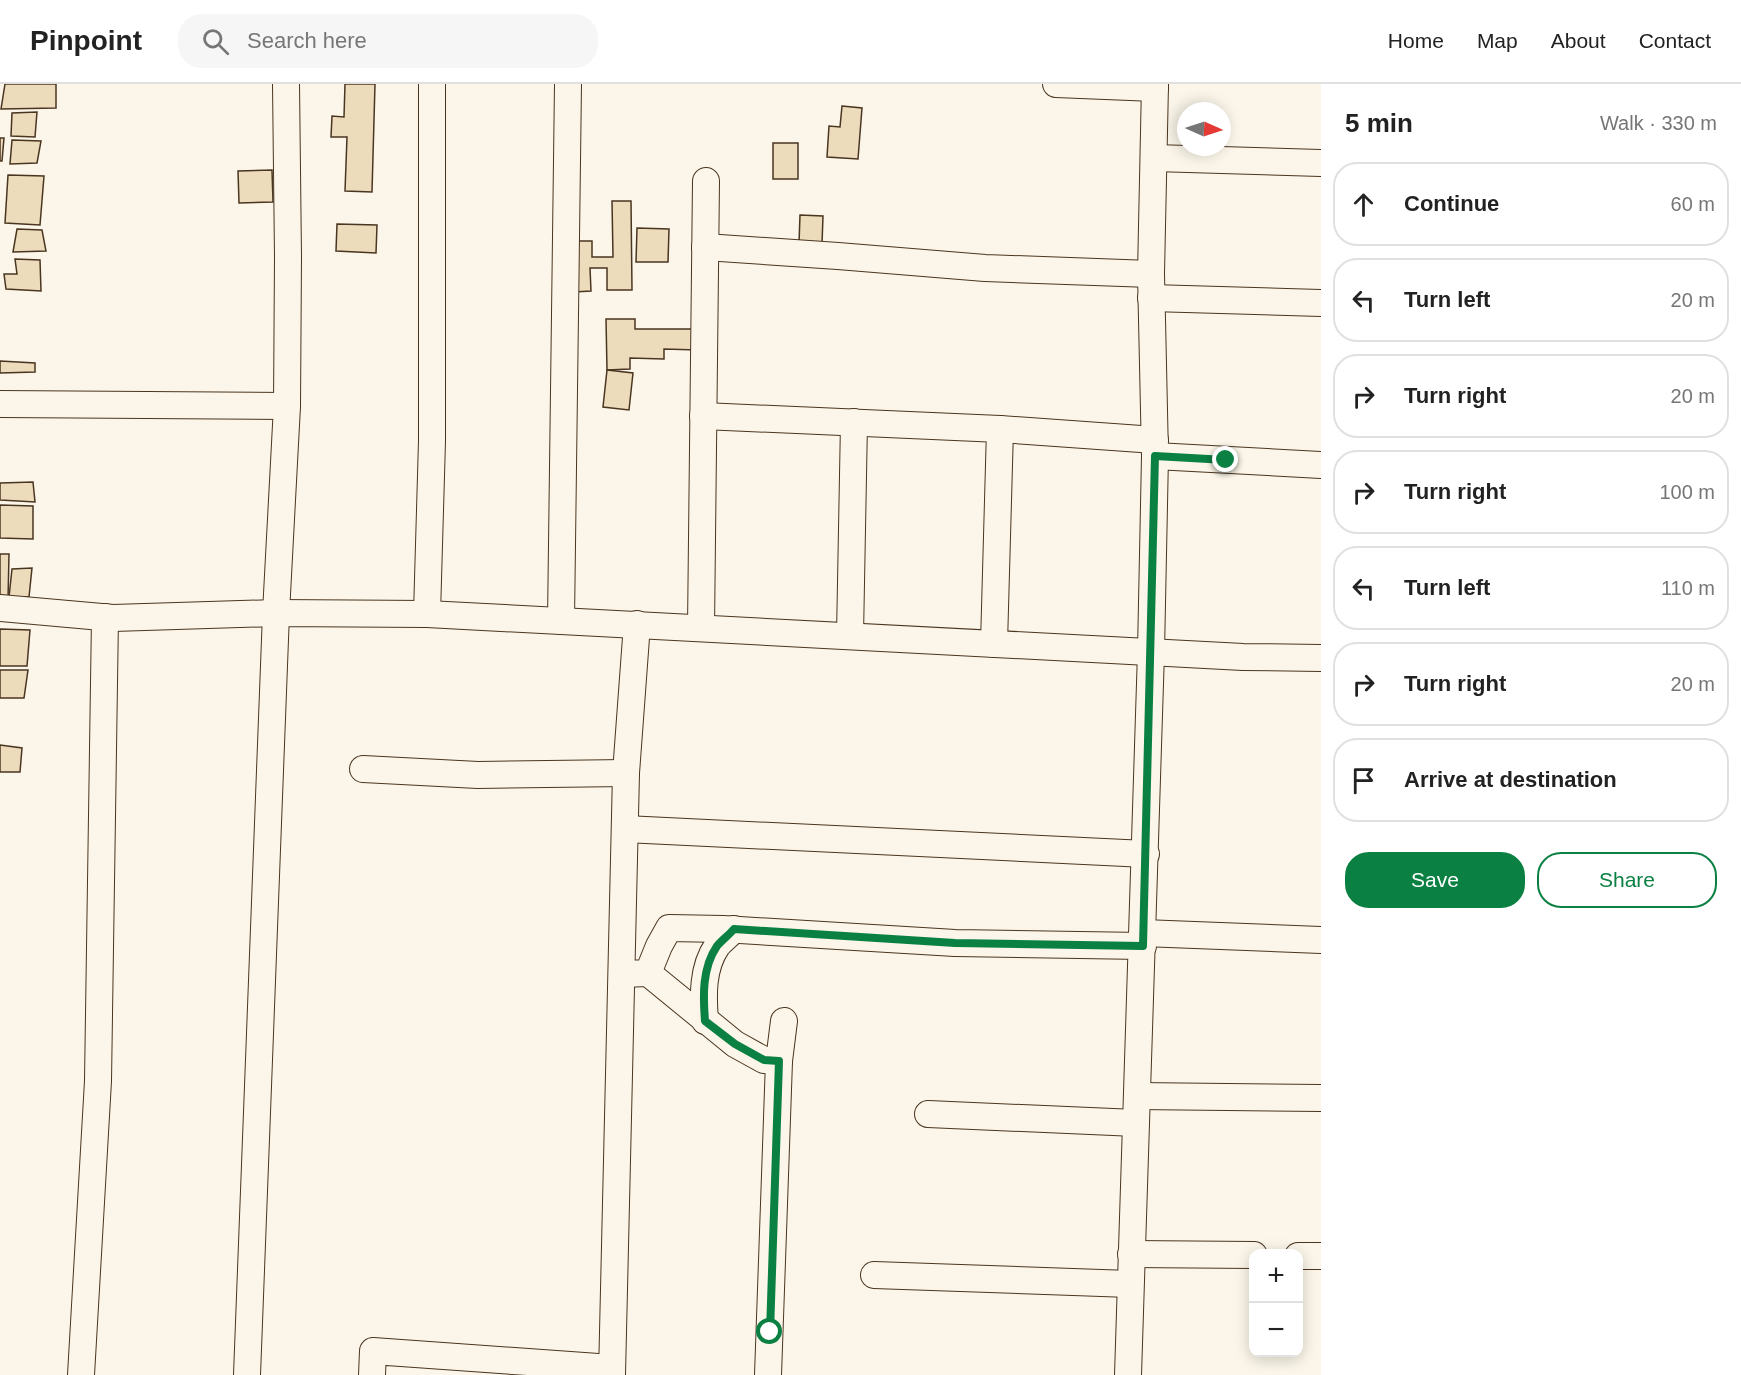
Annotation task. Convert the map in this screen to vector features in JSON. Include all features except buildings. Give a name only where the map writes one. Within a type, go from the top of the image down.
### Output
[{"type":"street","points":[[247,1375],[286,406],[288,257],[286,84]]},
{"type":"street","points":[[427,614],[432,441],[432,84]]},
{"type":"street","points":[[561,621],[568,84]]},
{"type":"street","points":[[1056,84],[1155,86],[1151,286],[1155,448],[1151,652],[1128,1375]]},
{"type":"street","points":[[1154,158],[1321,163]]},
{"type":"street","points":[[701,628],[706,181]]},
{"type":"street","points":[[705,248],[985,268],[1321,303]]},
{"type":"street","points":[[0,404],[286,406]]},
{"type":"street","points":[[703,416],[1000,429],[1320,465]]},
{"type":"street","points":[[850,636],[854,422]]},
{"type":"street","points":[[994,644],[1000,429]]},
{"type":"street","points":[[0,608],[105,617],[276,613],[427,614],[1243,657],[1321,658]]},
{"type":"street","points":[[81,1375],[98,1081],[105,617]]},
{"type":"street","points":[[372,1375],[374,1351],[612,1371],[626,773],[637,624]]},
{"type":"street","points":[[363,769],[478,775],[626,773]]},
{"type":"street","points":[[625,829],[1146,854]]},
{"type":"street","points":[[648,972],[669,928],[734,929],[955,943],[1321,940]]},
{"type":"street","points":[[705,1021],[703,995],[706,972],[717,947],[734,929]]},
{"type":"street","points":[[622,974],[648,972],[735,1044],[764,1060],[779,1061]]},
{"type":"street","points":[[768,1375],[779,1061],[783,1021]]},
{"type":"street","points":[[1137,1096],[1321,1098]]},
{"type":"street","points":[[928,1114],[1136,1123]]},
{"type":"street","points":[[1131,1254],[1249,1255]]},
{"type":"street","points":[[874,1275],[1130,1284]]},
{"type":"route","points":[[770,1332],[779,1061],[764,1060],[735,1044],[705,1021],[703,995],[706,972],[717,947],[734,929],[955,943],[1143,946],[1155,456],[1226,460]]}]
